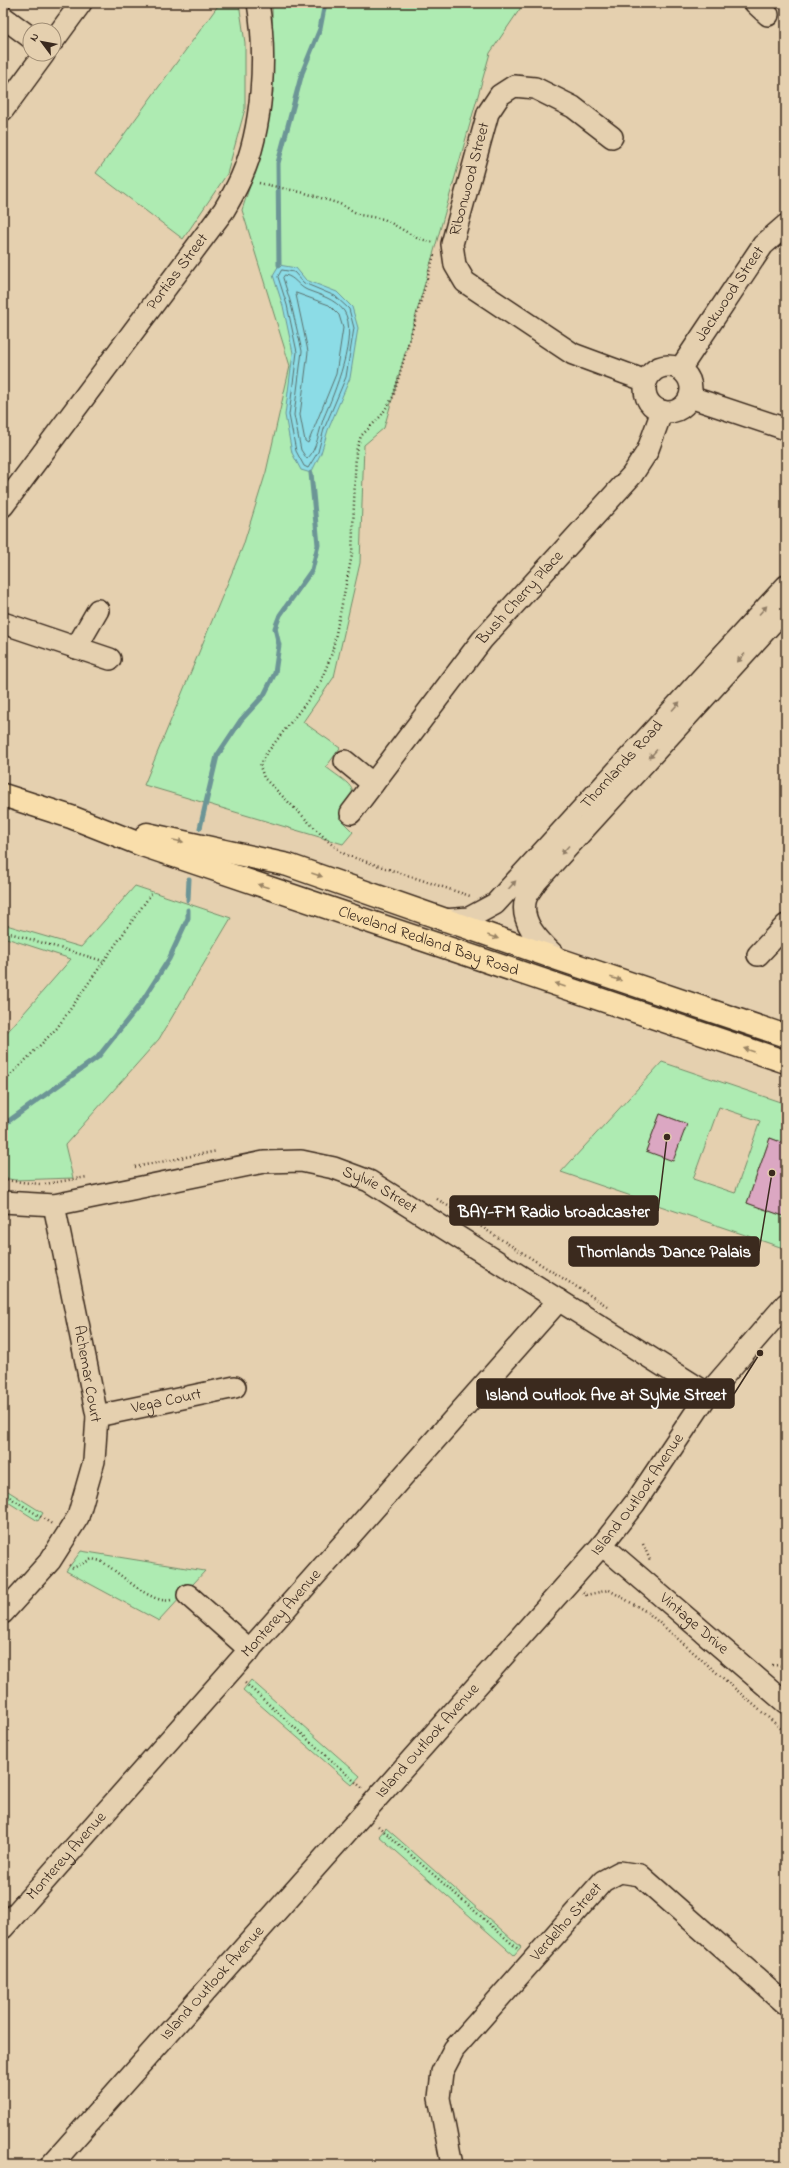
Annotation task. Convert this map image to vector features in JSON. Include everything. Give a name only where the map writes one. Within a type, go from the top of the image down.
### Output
[{"type":"highway","name":"Cleveland Redland Bay Road","points":[[3,795],[71,817],[142,845],[407,933],[786,1062]]},
{"type":"highway","name":"Cleveland Redland Bay Road","points":[[71,817],[288,865],[558,960],[786,1036]]},
{"type":"highway","points":[[288,865],[282,878],[288,885],[352,906],[407,933]]},
{"type":"street","points":[[62,29],[81,3]]},
{"type":"street","name":"Portias Street","points":[[3,506],[224,210],[242,178],[254,135],[261,82],[262,25],[258,3]]},
{"type":"street","points":[[3,17],[22,31]]},
{"type":"street","points":[[3,110],[38,62]]},
{"type":"street","name":"Ribonwood Street","points":[[612,137],[573,107],[535,88],[514,86],[500,95],[488,112],[452,244],[455,265],[465,282],[573,354],[646,381]]},
{"type":"street","name":"Jackwood Street","points":[[680,369],[763,245],[786,225]]},
{"type":"street","points":[[672,366],[680,369],[690,381],[690,397],[682,408],[669,412],[662,411],[649,403],[645,388],[646,381],[650,374],[660,367],[672,366]]},
{"type":"street","points":[[690,397],[781,430]]},
{"type":"street","name":"Bush Cherry Place","points":[[351,813],[482,640],[632,475],[647,452],[662,411]]},
{"type":"street","name":"Thornlands Road","points":[[443,920],[469,918],[495,904],[786,586]]},
{"type":"street","name":"Thornlands Road","points":[[558,960],[533,934],[526,917],[526,899],[536,882],[786,608]]},
{"type":"street","points":[[76,648],[98,610]]},
{"type":"street","points":[[3,623],[110,659]]},
{"type":"street","points":[[345,761],[373,784]]},
{"type":"street","points":[[758,955],[786,925]]},
{"type":"street","name":"Sylvie Street","points":[[3,1202],[54,1205],[264,1162],[307,1162],[334,1168],[369,1181],[708,1394]]},
{"type":"street","name":"Achemar Court","points":[[3,1613],[60,1546],[78,1517],[87,1490],[94,1461],[97,1416],[54,1205]]},
{"type":"street","name":"Monterey Avenue","points":[[3,1928],[559,1300]]},
{"type":"street","name":"Island Outlook Avenue","points":[[51,2165],[602,1545],[635,1503],[708,1394],[786,1304]]},
{"type":"street","name":"Vega Court","points":[[97,1416],[236,1387]]},
{"type":"street","name":"Vintage Drive","points":[[602,1545],[785,1699]]},
{"type":"street","points":[[188,1595],[250,1650]]},
{"type":"street","name":"Verdelho Street","points":[[452,2165],[439,2098],[442,2072],[454,2050],[603,1881],[620,1872],[640,1874],[786,2004]]},
{"type":"path","points":[[271,187],[305,194],[340,204],[360,215],[384,219],[417,238],[437,243],[393,397],[381,416],[361,436],[356,451],[352,555],[332,653],[319,686],[266,754],[260,766],[264,778],[330,843],[346,855],[495,904]]},
{"type":"path","points":[[3,1083],[57,1028],[151,894]]},
{"type":"path","points":[[3,931],[103,961]]},
{"type":"path","points":[[133,1168],[224,1149]]},
{"type":"path","points":[[3,1180],[45,1184],[95,1176]]},
{"type":"path","points":[[435,1199],[611,1309]]},
{"type":"path","points":[[3,1493],[58,1528],[62,1561],[73,1568],[92,1559],[101,1561],[153,1598],[166,1601],[188,1595]]},
{"type":"path","points":[[231,1671],[362,1787],[378,1827],[532,1961]]},
{"type":"green space","points":[[220,3],[239,3],[245,43],[245,109],[227,174],[183,239],[96,173]]},
{"type":"green space","points":[[272,3],[524,3],[490,53],[384,428],[364,445],[360,563],[334,677],[303,722],[340,748],[326,767],[343,779],[352,789],[353,794],[351,800],[339,818],[353,832],[343,844],[144,785],[243,546],[266,472],[290,366],[242,210],[259,158],[273,92]]},
{"type":"green space","points":[[135,886],[231,918],[159,1039],[65,1145],[73,1178],[15,1180],[3,1178],[3,1037],[71,959],[3,937],[3,924],[81,947]]},
{"type":"green space","points":[[662,1062],[786,1104],[786,1144],[770,1138],[747,1203],[784,1216],[786,1210],[786,1249],[561,1172]],"holes":[[[719,1107],[760,1121],[735,1193],[693,1179]],[[660,1114],[687,1124],[646,1151]]]},
{"type":"green space","points":[[3,1488],[43,1513],[38,1521],[3,1499]]},
{"type":"green space","points":[[81,1551],[205,1571],[159,1621],[66,1571]]},
{"type":"green space","points":[[251,1680],[360,1776],[352,1785],[243,1690]]},
{"type":"green space","points":[[386,1828],[521,1947],[514,1955],[379,1836]]},
{"type":"water","points":[[279,265],[296,268],[306,280],[337,292],[352,307],[358,328],[350,378],[328,430],[321,453],[311,473],[301,470],[292,453],[285,415],[293,353],[283,306],[273,275]]},
{"type":"building","points":[[660,1114],[687,1124],[673,1161],[646,1151]]},
{"type":"building","points":[[770,1138],[786,1144],[786,1217],[747,1203]]},
{"type":"waterway","points":[[279,265],[278,163],[302,73],[320,29],[325,3]]},
{"type":"waterway","points":[[200,828],[217,756],[241,720],[264,695],[275,673],[279,645],[275,628],[280,615],[312,570],[318,545],[311,473]]},
{"type":"waterway","points":[[188,900],[189,879]]},
{"type":"waterway","points":[[3,1125],[98,1057],[141,1003],[169,959],[188,918],[188,910]]},
{"type":"place","name":"BAY-FM Radio broadcaster","points":[[667,1137]]},
{"type":"place","name":"Thornlands Dance Palais","points":[[772,1173]]},
{"type":"place","name":"Island Outlook Ave at Sylvie Street","points":[[760,1353]]}]
